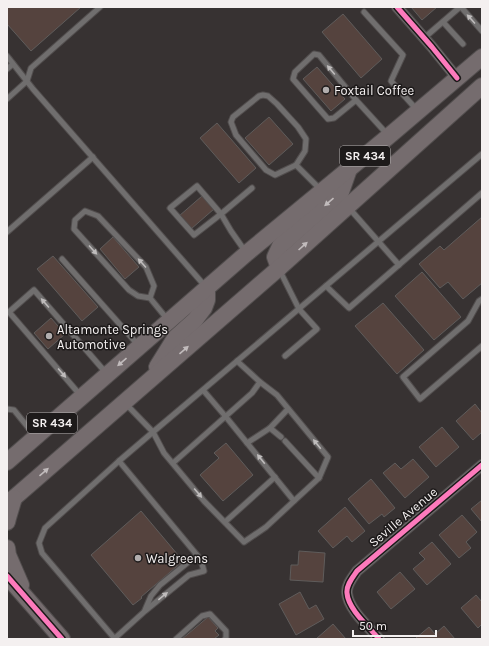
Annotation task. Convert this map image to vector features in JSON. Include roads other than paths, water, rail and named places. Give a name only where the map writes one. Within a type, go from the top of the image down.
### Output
[{"type":"main road","name":"SR 434","points":[[7,462],[14,452],[36,437],[247,253],[482,57]]},
{"type":"main road","points":[[481,90],[482,72]]},
{"type":"main road","points":[[387,171],[389,156],[448,102],[457,78]]},
{"type":"main road","name":"SR 434","points":[[11,501],[481,90]]},
{"type":"main road","points":[[279,268],[275,256],[280,246],[341,192],[349,169]]},
{"type":"main road","points":[[148,382],[175,338],[195,320],[204,308],[207,300],[207,288]]},
{"type":"main road","points":[[7,522],[11,501]]},
{"type":"main road","points":[[7,548],[8,555],[26,598]]},
{"type":"main road","points":[[7,576],[62,639]]},
{"type":"street","points":[[397,7],[457,78]]},
{"type":"street","name":"Seville Avenue","points":[[379,639],[355,612],[349,601],[346,592],[350,582],[358,571],[482,465]]},
{"type":"lane","points":[[7,99],[27,81],[31,68],[100,7]]},
{"type":"lane","points":[[424,38],[460,7],[482,31]]},
{"type":"lane","points":[[364,12],[403,55],[391,81],[418,111]]},
{"type":"lane","points":[[443,22],[463,44]]},
{"type":"lane","points":[[356,100],[334,118],[328,119],[293,79],[296,72],[314,54],[319,55],[356,100],[389,136]]},
{"type":"lane","points":[[7,56],[207,288]]},
{"type":"lane","points":[[7,69],[13,64]]},
{"type":"lane","points":[[259,96],[268,96],[298,127],[306,139],[305,152],[296,165],[275,175],[266,170],[236,135],[231,122],[233,117],[259,96]]},
{"type":"lane","points":[[119,461],[198,555],[204,571],[189,575],[145,611],[115,639],[42,552],[39,543],[45,528],[119,461],[482,154]]},
{"type":"lane","points":[[7,232],[93,157]]},
{"type":"lane","points":[[296,165],[322,191]]},
{"type":"lane","points":[[247,253],[221,214],[197,186],[170,208],[194,235],[221,214],[252,188]]},
{"type":"lane","points":[[326,286],[349,308],[482,193]]},
{"type":"lane","points":[[347,206],[399,265]]},
{"type":"lane","points":[[150,298],[154,286],[146,267],[98,216],[85,210],[75,220],[74,228],[129,290],[138,296],[150,298],[169,321]]},
{"type":"lane","points":[[62,260],[140,346]]},
{"type":"lane","points":[[279,268],[299,309],[318,329],[285,356]]},
{"type":"lane","points":[[82,397],[9,312],[34,290],[107,375]]},
{"type":"lane","points":[[482,299],[479,301],[468,321],[403,377],[420,399],[482,346]]},
{"type":"lane","points":[[124,402],[153,432],[164,453],[204,501],[244,542],[266,527],[319,478],[328,457],[277,395],[237,361]]},
{"type":"lane","points":[[173,463],[252,393],[260,382]]},
{"type":"lane","points":[[203,390],[294,500]]},
{"type":"lane","points":[[7,409],[14,410],[36,437]]},
{"type":"lane","points":[[248,443],[270,428],[288,409]]},
{"type":"lane","points":[[270,428],[283,439],[319,478]]},
{"type":"lane","points":[[225,522],[275,478]]},
{"type":"lane","points":[[145,611],[151,596],[160,585],[198,555]]},
{"type":"lane","points":[[176,639],[202,616],[210,614],[226,631],[225,639]]},
{"type":"place","name":"Foxtail Coffee","points":[[326,90]]},
{"type":"place","name":"Altamonte Springs Automotive","points":[[49,336]]},
{"type":"place","name":"Walgreens","points":[[138,558]]}]
